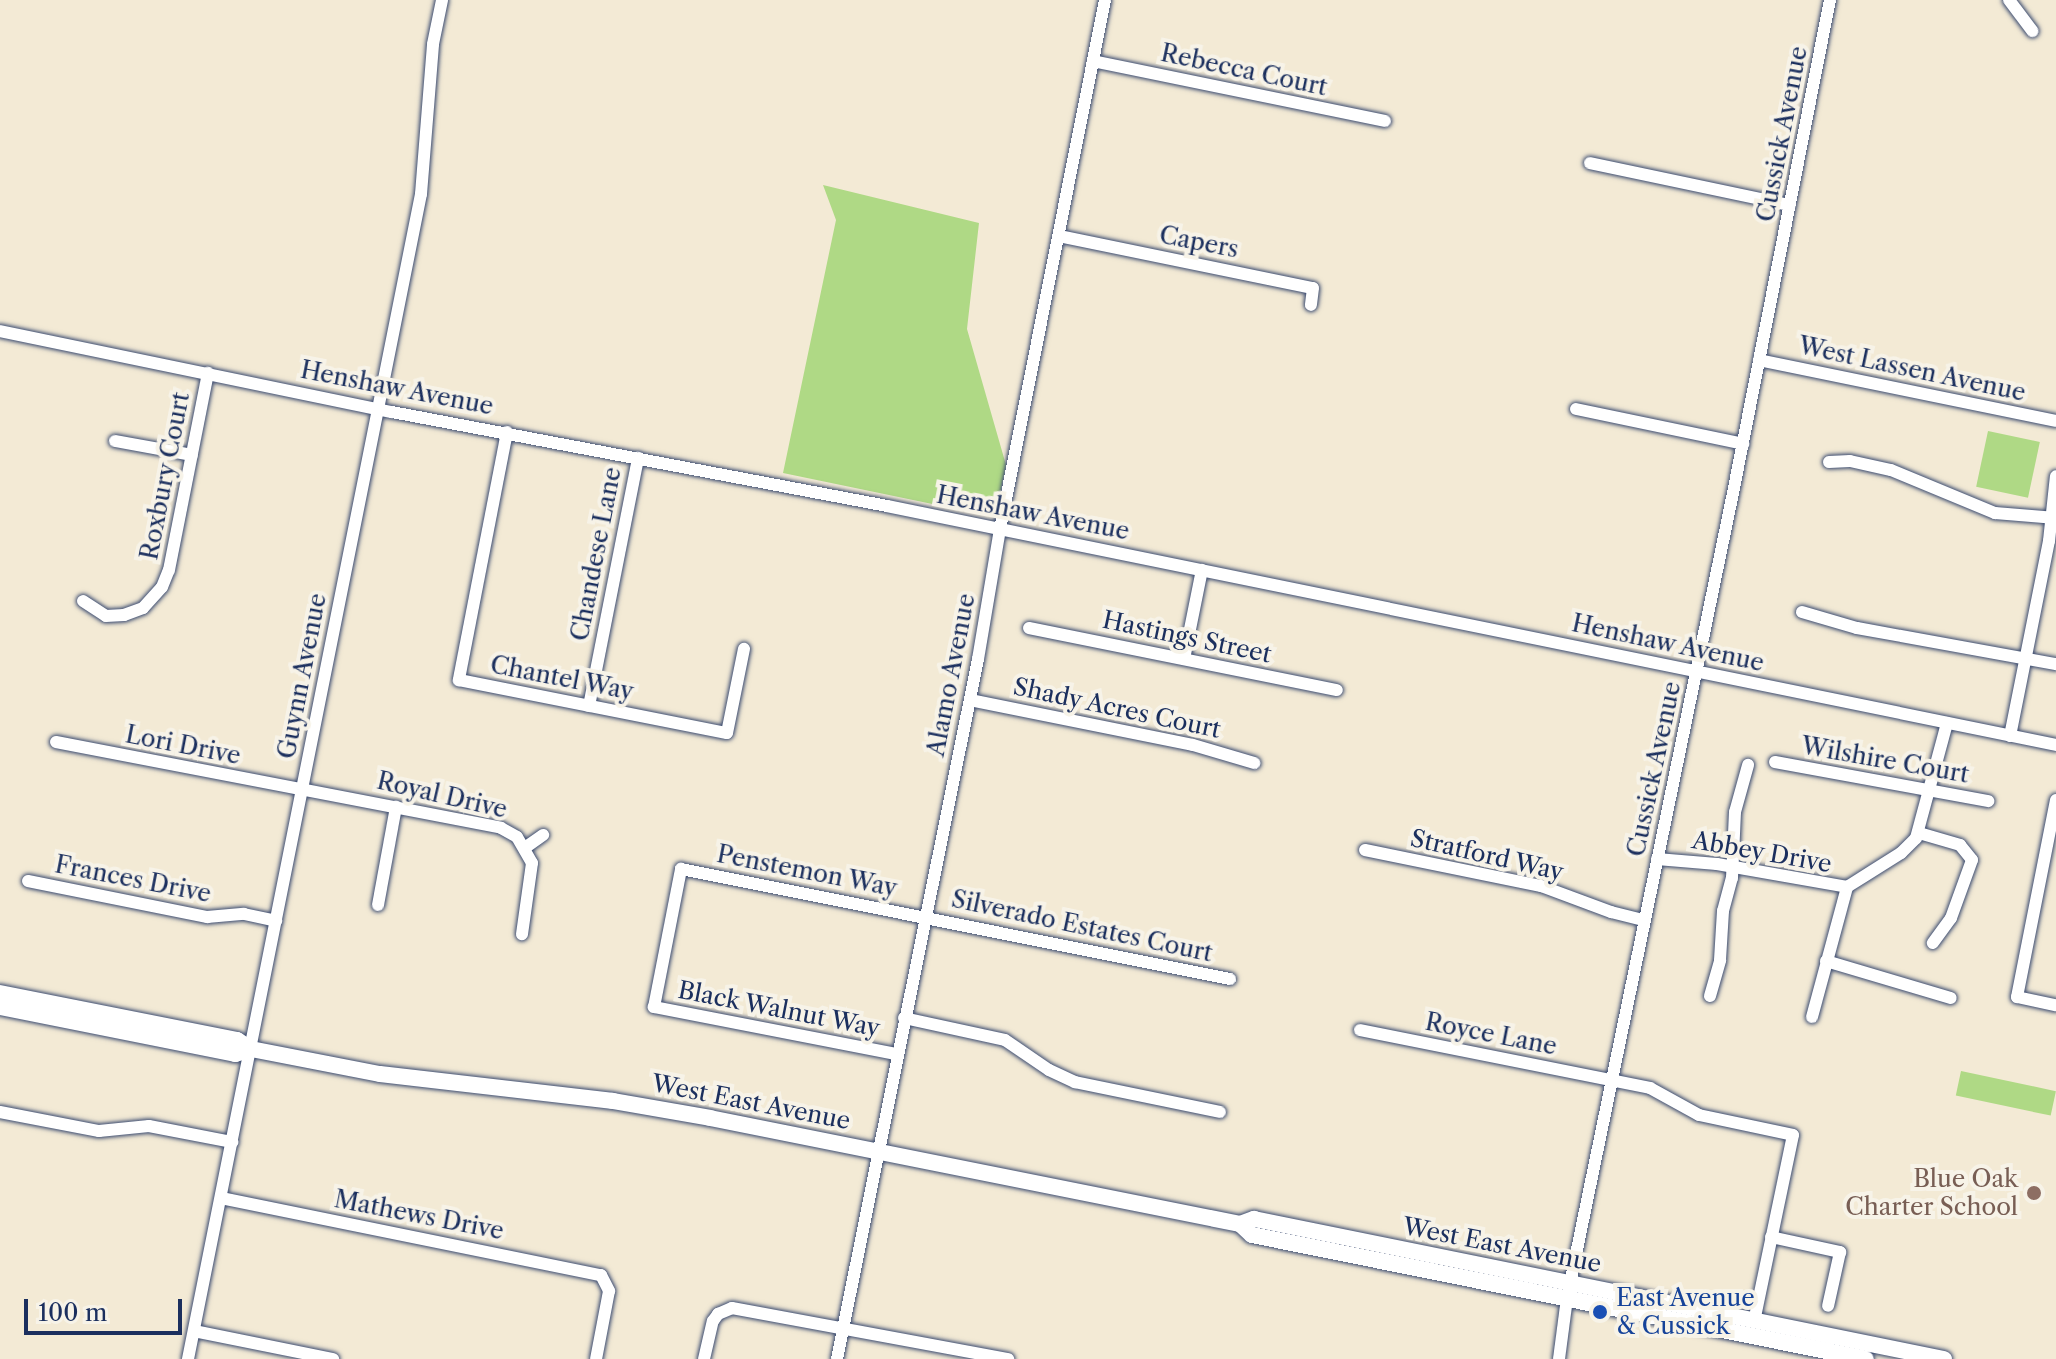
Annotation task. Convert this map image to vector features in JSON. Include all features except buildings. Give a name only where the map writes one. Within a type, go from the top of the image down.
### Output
[{"type":"main road","name":"West East Avenue","points":[[0,993],[237,1040],[251,1049],[396,1077],[627,1103],[1240,1224],[1252,1235],[1754,1321],[1944,1359]]},
{"type":"main road","name":"West East Avenue","points":[[0,1007],[235,1054],[251,1049]]},
{"type":"main road","name":"West East Avenue","points":[[1568,1291],[1866,1359]]},
{"type":"street","name":"Guynn Avenue","points":[[188,1359],[421,194],[433,44],[442,0]]},
{"type":"street","name":"Alamo Avenue","points":[[837,1359],[896,1054],[970,700],[1000,529],[1105,0]]},
{"type":"street","name":"Cussick Avenue","points":[[1559,1359],[1568,1291],[1697,671],[1830,0]]},
{"type":"street","points":[[2009,0],[2032,31]]},
{"type":"street","name":"Rebecca Court","points":[[1093,61],[1385,121]]},
{"type":"street","points":[[1590,163],[1790,205]]},
{"type":"street","name":"Capers","points":[[1059,236],[1313,288],[1311,305]]},
{"type":"street","name":"Henshaw Avenue","points":[[0,331],[1000,529],[2056,745]]},
{"type":"street","name":"West Lassen Avenue","points":[[1759,360],[2056,421]]},
{"type":"street","name":"Roxbury Court","points":[[83,601],[101,613],[115,616],[134,612],[158,595],[169,570],[208,373]]},
{"type":"street","points":[[1576,409],[1743,444]]},
{"type":"street","name":"Chantel Way","points":[[507,432],[459,680],[727,733],[744,649]]},
{"type":"street","points":[[115,441],[192,455]]},
{"type":"street","name":"Chandese Lane","points":[[589,706],[638,458]]},
{"type":"street","points":[[1829,462],[1850,461],[1891,470],[1995,513],[2053,518]]},
{"type":"street","points":[[2010,736],[2028,659],[2036,597],[2049,541],[2056,476]]},
{"type":"street","points":[[1184,659],[1202,570]]},
{"type":"street","points":[[1802,612],[1857,628],[1929,638],[2056,664]]},
{"type":"street","name":"Hastings Street","points":[[1029,628],[1337,690]]},
{"type":"street","name":"Shady Acres Court","points":[[970,700],[1193,745],[1254,763]]},
{"type":"street","points":[[1933,943],[1951,918],[1972,860],[1960,845],[1919,833],[1947,723]]},
{"type":"street","name":"Lori Drive","points":[[56,742],[302,788]]},
{"type":"street","name":"Wilshire Court","points":[[1775,762],[1988,801]]},
{"type":"street","points":[[1710,996],[1720,960],[1723,911],[1732,866],[1735,812],[1748,765]]},
{"type":"street","name":"Royal Drive","points":[[302,788],[501,828],[517,837],[526,847],[533,873],[522,934]]},
{"type":"street","points":[[2056,800],[2017,997],[2056,1005]]},
{"type":"street","points":[[378,905],[396,807]]},
{"type":"street","name":"Abbey Drive","points":[[1657,859],[1732,866],[1847,887],[1901,853],[1919,833]]},
{"type":"street","points":[[526,847],[543,835]]},
{"type":"street","name":"Stratford Way","points":[[1365,850],[1541,886],[1611,912],[1644,920]]},
{"type":"street","name":"Penstemon Way","points":[[654,1007],[681,869],[924,916]]},
{"type":"street","points":[[2042,874],[2056,877]]},
{"type":"street","name":"Frances Drive","points":[[28,881],[207,917],[244,914],[276,921]]},
{"type":"street","points":[[1812,1017],[1847,887]]},
{"type":"street","name":"Silverado Estates Court","points":[[924,916],[1230,979]]},
{"type":"street","points":[[1826,961],[1951,998]]},
{"type":"street","name":"Black Walnut Way","points":[[654,1007],[896,1054]]},
{"type":"street","points":[[904,1018],[1005,1040],[1049,1070],[1075,1082],[1220,1112]]},
{"type":"street","name":"Royce Lane","points":[[1360,1030],[1658,1090],[1689,1110],[1710,1118],[1793,1135],[1771,1237]]},
{"type":"street","points":[[0,1112],[99,1131],[149,1126],[232,1142]]},
{"type":"street","name":"Mathews Drive","points":[[221,1198],[587,1271],[606,1280],[609,1291],[596,1359]]},
{"type":"street","points":[[1754,1321],[1771,1237],[1840,1252],[1828,1306]]},
{"type":"street","points":[[704,1359],[713,1321],[727,1309],[843,1327],[1008,1359]]},
{"type":"street","points":[[194,1331],[333,1359]]},
{"type":"green space","points":[[823,185],[979,223],[967,329],[1006,465],[995,517],[783,473],[836,220]]},
{"type":"green space","points":[[1988,431],[2040,442],[2028,498],[1976,487]]},
{"type":"green space","points":[[1961,1071],[2056,1091],[2051,1116],[1956,1095]]},
{"type":"place","name":"Blue Oak Charter School","points":[[2034,1193]]},
{"type":"place","name":"East Avenue & Cussick","points":[[1600,1312]]}]
